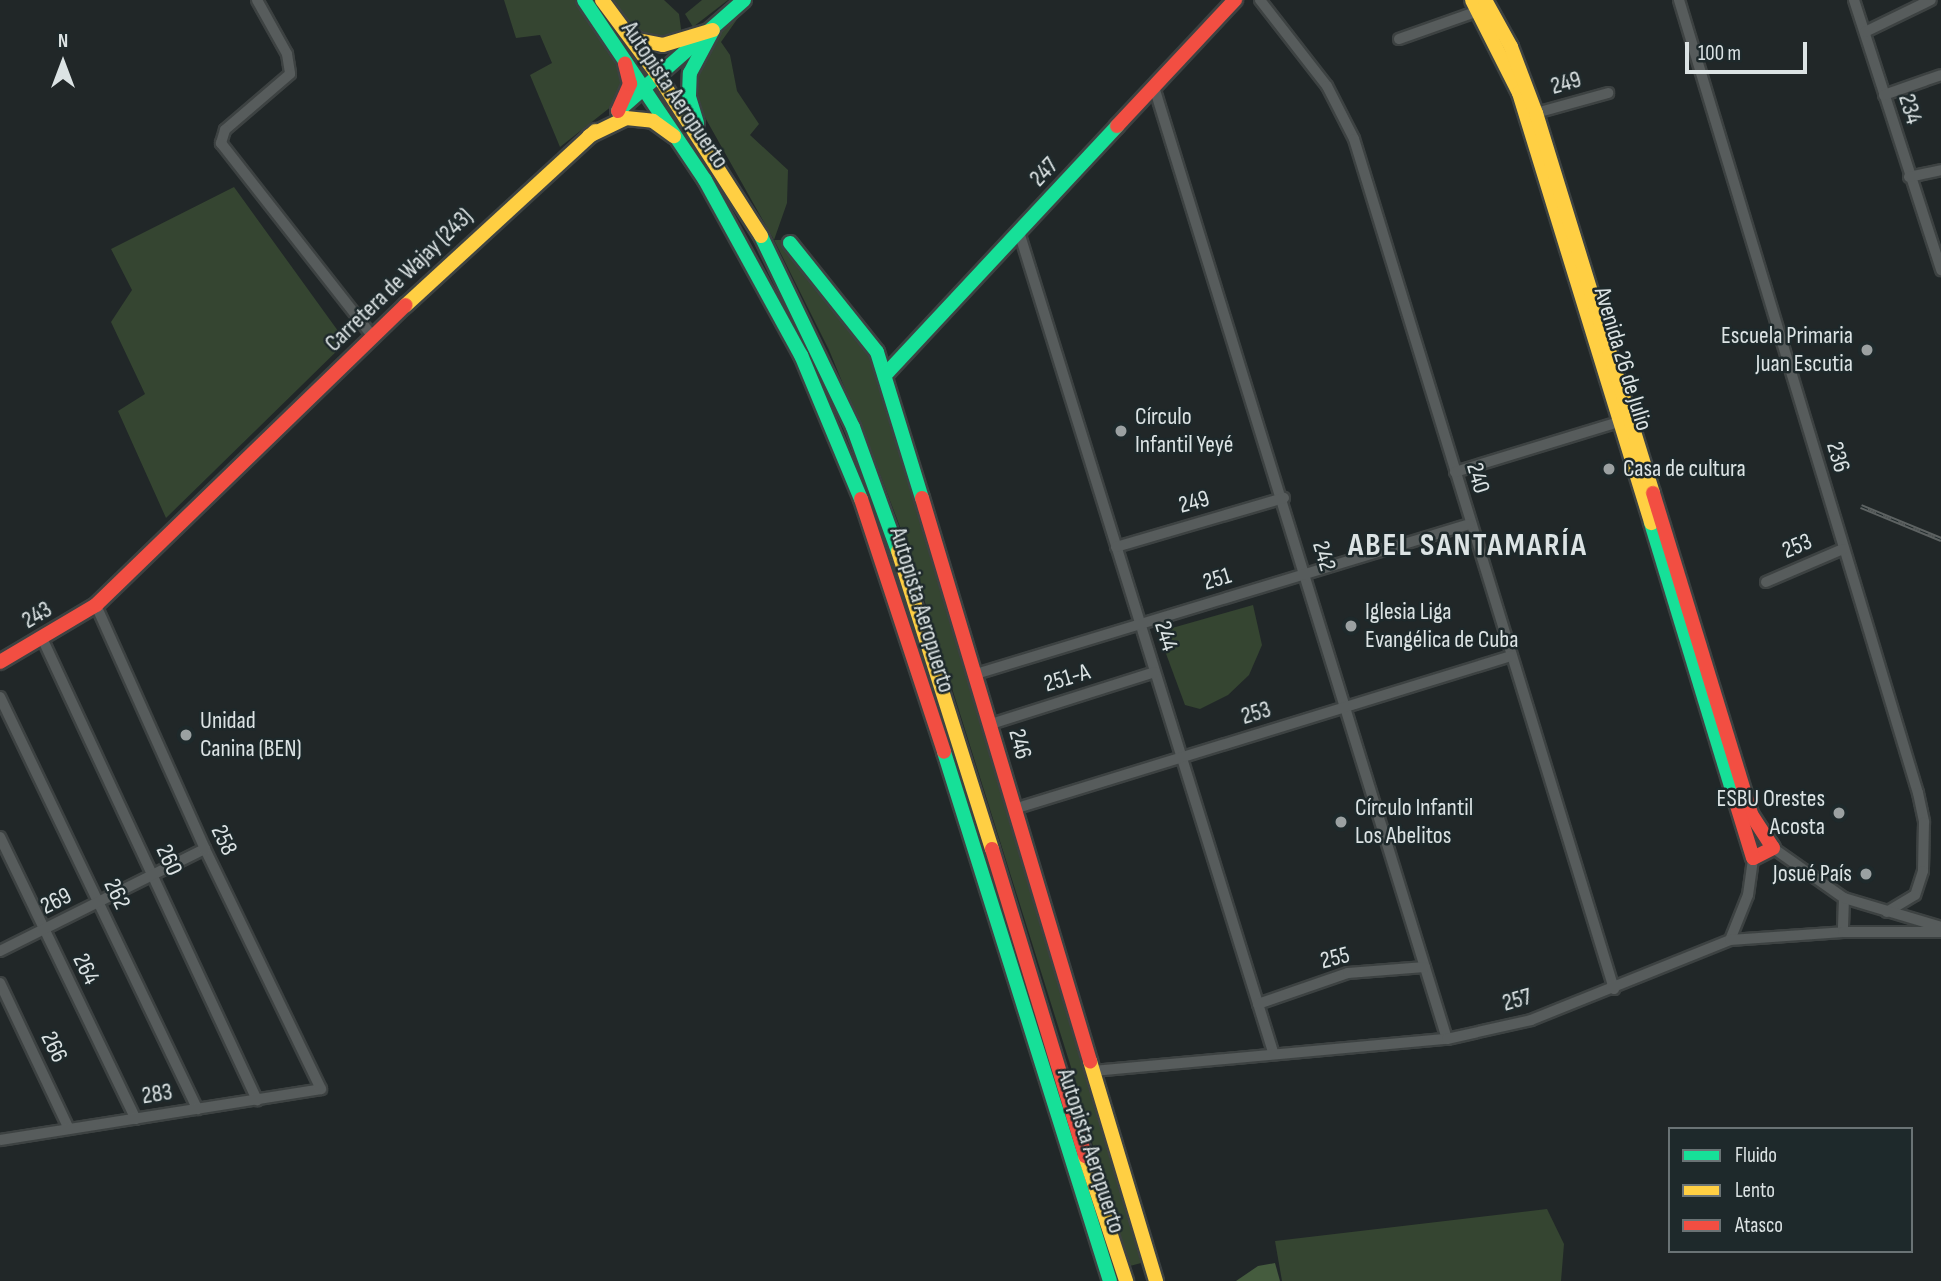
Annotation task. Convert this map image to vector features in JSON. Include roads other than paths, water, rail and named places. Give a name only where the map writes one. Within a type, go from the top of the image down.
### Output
[{"type":"main road","name":"Autopista Aeropuerto","points":[[584,0],[684,145],[801,355],[868,515],[1109,1279]]},
{"type":"main road","name":"Autopista Aeropuerto","points":[[602,0],[702,140],[789,288],[853,427],[888,516],[1126,1281]]},
{"type":"main road","name":"Carretera de Wajay (243)","points":[[96,605],[501,213],[647,88],[744,0]]},
{"type":"main road","name":"247","points":[[885,375],[1235,0]]},
{"type":"main road","name":"Avenida 26 de Julio","points":[[1481,4],[1511,47],[1536,113],[1624,421]]},
{"type":"main road","name":"Avenida 26 de Julio","points":[[1481,4],[1520,93],[1681,607],[1754,858]]},
{"type":"main road","points":[[622,27],[638,40],[663,45],[713,30]]},
{"type":"main road","points":[[702,140],[689,85],[696,55],[713,30]]},
{"type":"main road","points":[[618,111],[630,84],[619,48]]},
{"type":"main road","points":[[589,136],[612,123],[638,118],[665,128],[684,145]]},
{"type":"main road","name":"246","points":[[790,243],[877,352],[976,674],[1156,1281]]},
{"type":"main road","name":"243","points":[[0,662],[96,605]]},
{"type":"main road","name":"Avenida 26 de Julio","points":[[1681,607],[1751,814],[1773,848]]},
{"type":"main road","points":[[1754,858],[1773,848]]},
{"type":"street","points":[[257,0],[287,54],[290,74],[225,130],[221,143],[373,338]]},
{"type":"street","name":"240","points":[[1260,0],[1327,86],[1354,139],[1614,989]]},
{"type":"street","name":"236","points":[[1679,0],[1920,802],[1925,845],[1915,895],[1916,919]]},
{"type":"street","name":"234","points":[[1854,0],[1941,270]]},
{"type":"street","points":[[1865,32],[1931,0]]},
{"type":"street","points":[[1399,39],[1481,4]]},
{"type":"street","points":[[1884,95],[1941,75]]},
{"type":"street","name":"242","points":[[1154,87],[1284,498],[1447,1039]]},
{"type":"street","name":"249","points":[[1536,113],[1608,93]]},
{"type":"street","points":[[1909,177],[1941,170]]},
{"type":"street","name":"244","points":[[1019,233],[1273,1052]]},
{"type":"street","points":[[1455,472],[1624,421]]},
{"type":"street","name":"249","points":[[1116,547],[1284,498]]},
{"type":"street","name":"251","points":[[976,674],[1470,524]]},
{"type":"street","name":"253","points":[[1766,582],[1843,549]]},
{"type":"street","name":"258","points":[[96,605],[205,849],[321,1089]]},
{"type":"street","name":"260","points":[[43,638],[257,1100]]},
{"type":"street","name":"253","points":[[1014,809],[1511,656]]},
{"type":"street","name":"251-A","points":[[991,724],[1155,672]]},
{"type":"street","name":"262","points":[[0,697],[197,1109]]},
{"type":"street","name":"264","points":[[0,837],[135,1119]]},
{"type":"street","name":"Avenida 26 de Julio","points":[[1773,848],[1844,898],[1887,912]]},
{"type":"street","name":"269","points":[[0,951],[205,849]]},
{"type":"street","name":"Avenida 26 de Julio","points":[[1730,940],[1748,895],[1754,858]]},
{"type":"street","points":[[1887,912],[1915,895]]},
{"type":"street","points":[[1843,932],[1844,898]]},
{"type":"street","name":"257","points":[[1887,912],[1916,919],[1941,930]]},
{"type":"street","name":"257","points":[[1093,1071],[1273,1052],[1447,1039],[1531,1020],[1614,989],[1730,940],[1843,932],[1941,930]]},
{"type":"street","name":"255","points":[[1258,1004],[1348,973],[1425,967]]},
{"type":"street","name":"266","points":[[0,983],[69,1129]]},
{"type":"street","name":"283","points":[[3,1140],[321,1089]]},
{"type":"street","points":[[0,1127],[3,1140]]},
{"type":"railway","points":[[1861,506],[1941,539]]},
{"type":"place","name":"Escuela Primaria Juan Escutia","points":[[1867,350]]},
{"type":"place","name":"Círculo Infantil Yeyé","points":[[1121,431]]},
{"type":"place","name":"Casa de cultura","points":[[1609,469]]},
{"type":"place","name":"Iglesia Liga Evangélica de Cuba","points":[[1351,626]]},
{"type":"place","name":"Unidad Canina (BEN)","points":[[186,735]]},
{"type":"place","name":"ESBU Orestes Acosta","points":[[1839,813]]},
{"type":"place","name":"Círculo Infantil Los Abelitos","points":[[1341,822]]},
{"type":"place","name":"Josué País","points":[[1866,874]]},
{"type":"district","name":"ABEL SANTAMARÍA","points":[[1468,546]]}]
